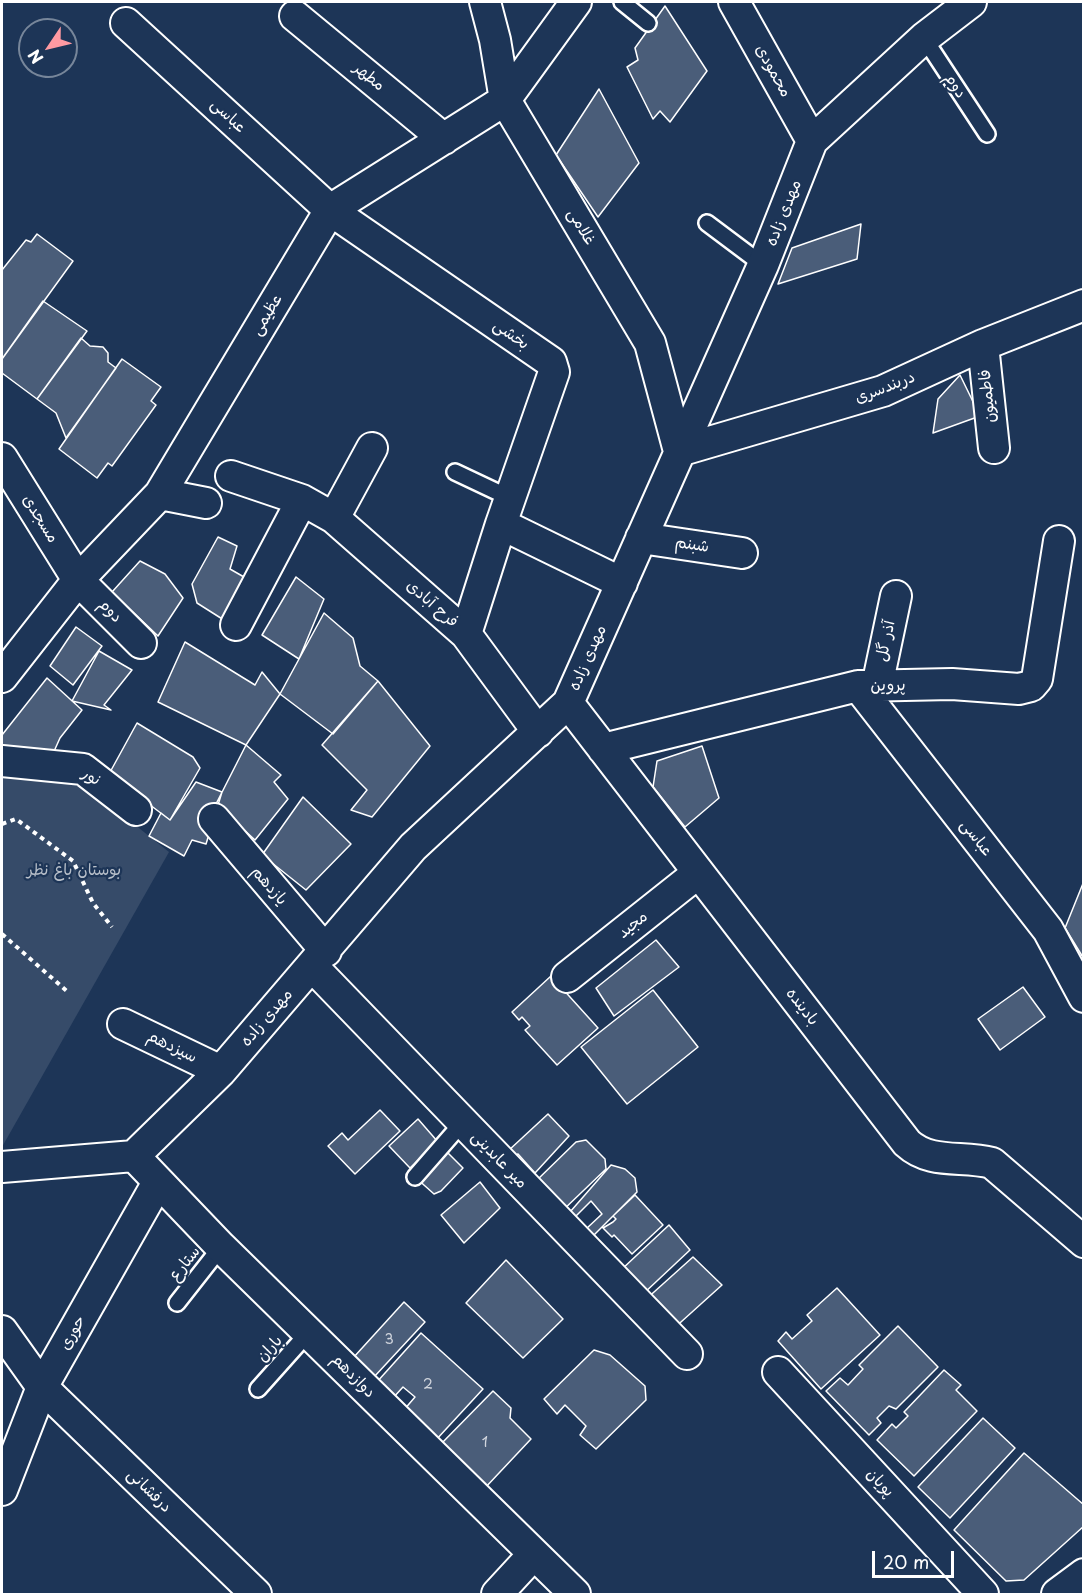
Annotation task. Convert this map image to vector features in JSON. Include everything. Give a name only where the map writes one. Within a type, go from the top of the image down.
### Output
[{"type":"street","name":"غلامی","points":[[485,2],[495,40],[506,100],[650,343],[679,451]]},
{"type":"street","name":"عظیمی","points":[[2,677],[78,580],[160,494],[330,210],[506,100],[576,2]]},
{"type":"street","name":"محمودی","points":[[734,2],[812,141]]},
{"type":"street","name":"مهدی زاده","points":[[134,1156],[221,1071],[413,847],[568,703],[763,264],[812,141],[924,38],[971,2]]},
{"type":"street","name":"مطهر","points":[[295,16],[444,139]]},
{"type":"street","name":"عباسی","points":[[126,23],[330,210]]},
{"type":"street","name":"بخشی","points":[[330,210],[551,362],[554,372],[505,511],[466,634]]},
{"type":"street","name":"دربندسری","points":[[679,451],[883,392],[983,345],[1083,305]]},
{"type":"street","name":"فاطمیون","points":[[983,345],[994,448]]},
{"type":"street","points":[[334,518],[372,448]]},
{"type":"street","name":"مسجدی","points":[[2,458],[78,580]]},
{"type":"street","name":"فرح آبادی","points":[[231,476],[302,500],[334,518],[466,634],[538,732]]},
{"type":"street","points":[[160,494],[206,503]]},
{"type":"street","points":[[236,626],[302,500]]},
{"type":"street","points":[[505,511],[622,583]]},
{"type":"street","name":"شبنم","points":[[641,538],[742,553]]},
{"type":"street","name":"پروین","points":[[603,749],[867,686],[952,684],[1019,689],[1031,686],[1037,679],[1059,541]]},
{"type":"street","name":"دوم","points":[[78,580],[141,643]]},
{"type":"street","name":"آذر گل","points":[[867,686],[896,597]]},
{"type":"street","name":"عباسی","points":[[867,686],[1048,930],[1083,996]]},
{"type":"street","name":"بادینده","points":[[568,703],[907,1143],[918,1153],[936,1158],[979,1159],[992,1163],[1083,1242]]},
{"type":"street","name":"نور","points":[[2,761],[83,769],[136,810]]},
{"type":"street","name":"یازدهم","points":[[214,819],[319,959]]},
{"type":"street","name":"مجید","points":[[567,977],[698,873]]},
{"type":"street","name":"میر عابدینی","points":[[319,959],[463,1122],[687,1354]]},
{"type":"street","name":"سیزدهم","points":[[123,1024],[221,1071]]},
{"type":"street","points":[[2,1167],[134,1156]]},
{"type":"street","name":"دوازدهم","points":[[134,1156],[220,1247],[574,1594]]},
{"type":"street","name":"حوری","points":[[2,1490],[42,1387],[158,1184]]},
{"type":"street","name":"درفشانی","points":[[2,1331],[42,1387],[256,1594]]},
{"type":"street","name":"پویان","points":[[778,1372],[983,1594]]},
{"type":"street","points":[[497,1594],[533,1555]]},
{"type":"street","points":[[1058,1594],[1083,1574]]},
{"type":"lane","points":[[622,2],[648,23]]},
{"type":"lane","name":"دوم","points":[[924,38],[987,134]]},
{"type":"lane","points":[[707,223],[763,264]]},
{"type":"lane","points":[[454,472],[505,511]]},
{"type":"lane","points":[[415,1177],[463,1122]]},
{"type":"lane","name":"ستارع","points":[[177,1303],[220,1247]]},
{"type":"lane","name":"باران","points":[[258,1389],[308,1333]]},
{"type":"path","points":[[2,825],[16,819],[73,861],[93,903],[112,927]]},
{"type":"path","points":[[2,934],[69,993]]},
{"type":"green space","name":"بوستان باغ نظر","points":[[2,773],[80,781],[169,852],[2,1147]]},
{"type":"building","points":[[665,6],[707,71],[670,122],[660,111],[653,119],[627,67],[638,60],[635,48]]},
{"type":"building","points":[[599,89],[639,163],[598,217],[556,155]]},
{"type":"building","points":[[861,224],[857,259],[778,284],[792,248]]},
{"type":"building","points":[[37,234],[73,261],[2,359],[2,270],[26,240],[31,242]]},
{"type":"building","points":[[43,301],[87,331],[37,399],[2,373],[2,359]]},
{"type":"building","points":[[81,338],[90,346],[103,347],[108,353],[108,362],[116,368],[66,438],[56,413],[37,399]]},
{"type":"building","points":[[122,359],[161,387],[151,401],[156,405],[112,466],[108,463],[97,478],[59,449]]},
{"type":"building","points":[[960,375],[980,416],[933,433],[938,399]]},
{"type":"building","points":[[218,537],[237,546],[230,569],[251,581],[227,622],[197,603],[192,584]]},
{"type":"building","points":[[140,561],[165,574],[183,598],[158,636],[112,592]]},
{"type":"building","points":[[296,577],[324,599],[299,659],[262,635]]},
{"type":"building","points":[[324,613],[353,638],[360,666],[378,681],[333,734],[280,694]]},
{"type":"building","points":[[76,627],[102,646],[73,685],[50,666]]},
{"type":"building","points":[[185,642],[255,685],[262,672],[280,694],[246,745],[158,702]]},
{"type":"building","points":[[99,651],[132,670],[104,705],[111,710],[72,701]]},
{"type":"building","points":[[47,678],[82,710],[60,738],[51,758],[2,750],[2,735]]},
{"type":"building","points":[[378,681],[430,746],[372,817],[351,810],[367,790],[322,745]]},
{"type":"building","points":[[137,723],[193,757],[200,768],[170,820],[109,774]]},
{"type":"building","points":[[246,745],[281,775],[274,782],[288,799],[255,840],[216,804]]},
{"type":"building","points":[[702,746],[719,798],[685,827],[653,787],[657,761]]},
{"type":"building","points":[[196,782],[222,792],[206,844],[192,840],[184,856],[149,836],[161,813],[170,820]]},
{"type":"building","points":[[303,797],[351,844],[306,890],[262,855]]},
{"type":"building","points":[[1084,881],[1084,959],[1065,928]]},
{"type":"building","points":[[656,940],[679,967],[614,1016],[596,988]]},
{"type":"building","points":[[551,976],[598,1028],[557,1065],[525,1030],[530,1026],[522,1017],[519,1020],[512,1012]]},
{"type":"building","points":[[1023,987],[1045,1017],[1000,1050],[978,1019]]},
{"type":"building","points":[[653,990],[698,1047],[627,1104],[581,1047]]},
{"type":"building","points":[[380,1110],[400,1131],[355,1174],[328,1146],[342,1133],[348,1140]]},
{"type":"building","points":[[548,1114],[569,1136],[535,1173],[518,1154],[512,1157],[508,1151]]},
{"type":"building","points":[[418,1119],[438,1142],[410,1168],[389,1146]]},
{"type":"building","points":[[586,1140],[605,1159],[606,1169],[560,1213],[535,1182],[576,1142]]},
{"type":"building","points":[[443,1148],[463,1168],[441,1191],[434,1194],[415,1177]]},
{"type":"building","points":[[611,1165],[625,1169],[635,1178],[637,1192],[593,1236],[586,1229],[602,1214],[591,1201],[574,1218],[570,1212]]},
{"type":"building","points":[[480,1182],[500,1208],[464,1243],[441,1215]]},
{"type":"building","points":[[635,1195],[663,1225],[632,1254],[614,1235],[612,1237],[603,1228],[616,1219],[613,1216]]},
{"type":"building","points":[[669,1225],[690,1250],[642,1295],[621,1270]]},
{"type":"building","points":[[693,1257],[722,1285],[671,1331],[644,1301]]},
{"type":"building","points":[[506,1260],[563,1319],[523,1358],[466,1303]]},
{"type":"building","points":[[837,1288],[880,1335],[821,1389],[778,1341],[786,1332],[792,1339],[812,1321],[807,1315]]},
{"type":"building","points":[[404,1302],[425,1322],[374,1377],[353,1358]]},
{"type":"building","points":[[898,1326],[938,1367],[896,1409],[889,1406],[877,1418],[881,1423],[869,1435],[826,1391],[840,1378],[848,1385],[863,1369],[859,1365]]},
{"type":"building","points":[[421,1333],[483,1389],[435,1441],[403,1411],[415,1397],[403,1387],[393,1398],[376,1383]]},
{"type":"building","points":[[594,1350],[610,1355],[645,1386],[646,1400],[596,1449],[580,1435],[586,1426],[565,1405],[557,1414],[544,1399]]},
{"type":"building","points":[[944,1370],[961,1385],[956,1390],[977,1411],[914,1476],[877,1440],[892,1424],[896,1428],[908,1416],[904,1412]]},
{"type":"building","points":[[493,1391],[511,1408],[510,1418],[531,1439],[484,1489],[439,1446]]},
{"type":"building","points":[[983,1418],[1015,1448],[950,1518],[918,1487]]},
{"type":"building","points":[[1024,1453],[1084,1505],[1084,1526],[1024,1580],[1006,1581],[954,1530]]}]
